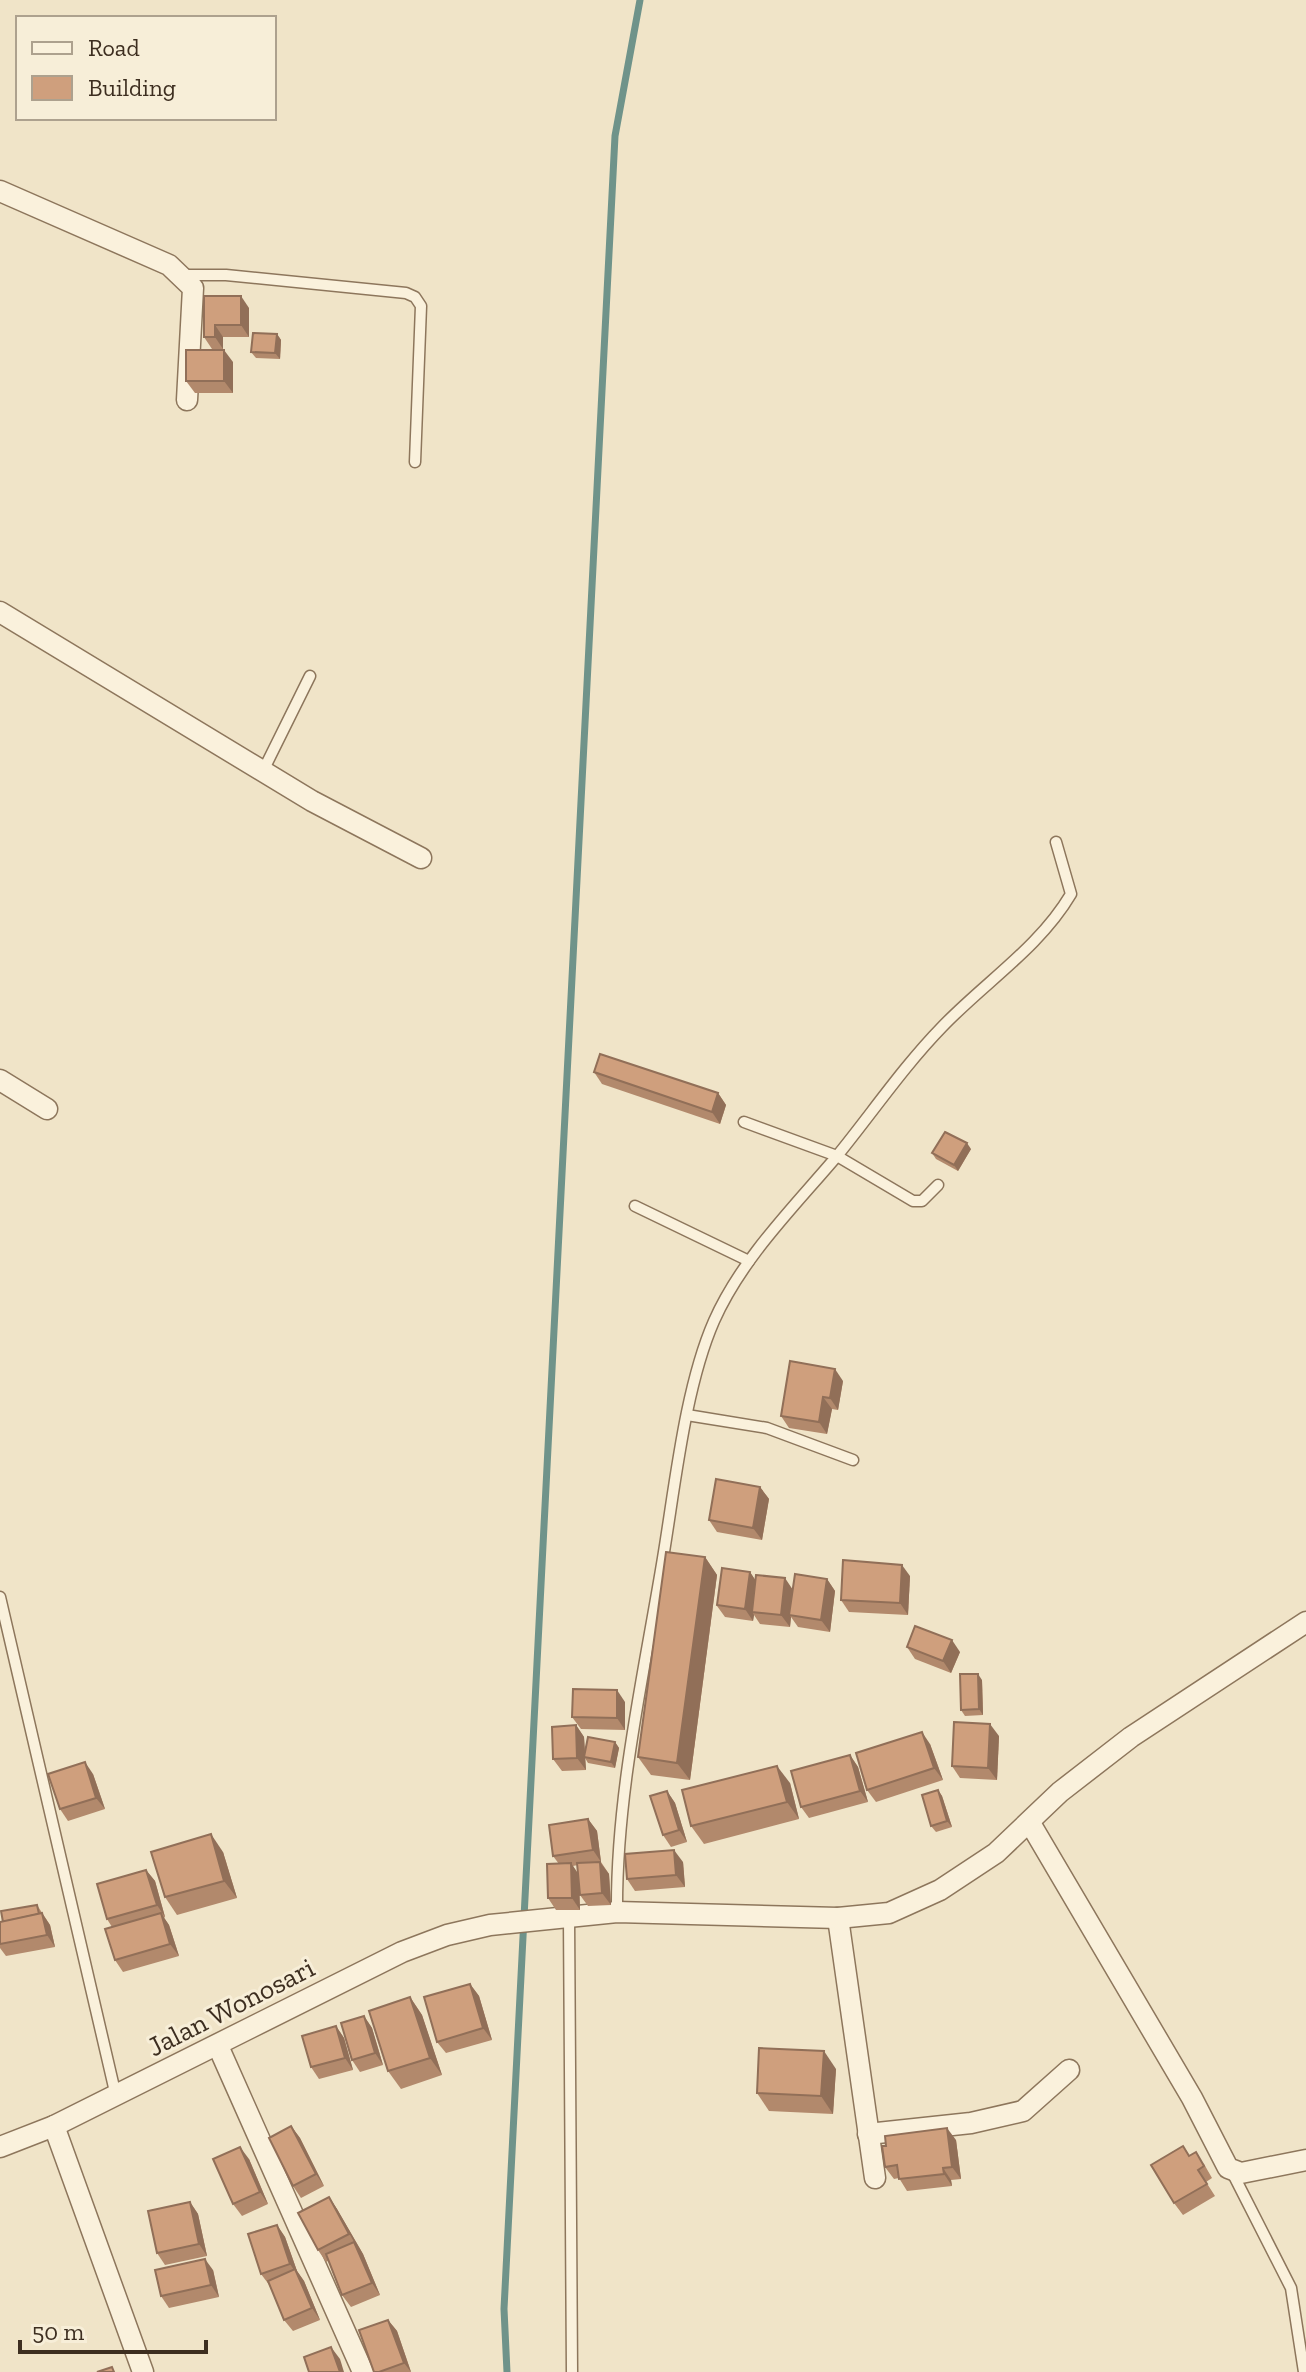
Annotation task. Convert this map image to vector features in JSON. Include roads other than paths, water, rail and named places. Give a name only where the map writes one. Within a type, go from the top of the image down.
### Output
[{"type":"street","points":[[0,191],[169,265],[183,275],[193,288],[187,400]]},
{"type":"street","points":[[0,612],[263,771],[421,858]]},
{"type":"street","points":[[0,1080],[47,1109]]},
{"type":"street","name":"Jalan Wonosari","points":[[0,2147],[54,2126],[402,1952],[447,1935],[490,1925],[617,1912],[838,1918],[889,1913],[940,1890],[996,1853],[1060,1792],[1131,1737],[1306,1622]]},
{"type":"street","points":[[1030,1823],[1232,2172],[1306,2160]]},
{"type":"street","points":[[838,1918],[875,2178]]},
{"type":"street","points":[[218,2046],[311,2261],[363,2372]]},
{"type":"street","points":[[868,2134],[971,2123],[1023,2111],[1069,2070]]},
{"type":"street","points":[[54,2126],[143,2372]]},
{"type":"lane","points":[[183,275],[256,278],[406,293],[415,297],[421,306],[415,462]]},
{"type":"lane","points":[[263,771],[310,676]]},
{"type":"lane","points":[[617,1912],[616,1857],[687,1415],[714,1321],[749,1261],[943,1026],[997,980],[1061,912],[1071,894],[1056,842]]},
{"type":"lane","points":[[744,1122],[837,1156],[913,1201],[922,1201],[938,1185]]},
{"type":"lane","points":[[635,1206],[749,1261]]},
{"type":"lane","points":[[687,1415],[767,1428],[853,1460]]},
{"type":"lane","points":[[0,1597],[116,2096]]},
{"type":"lane","points":[[564,1918],[572,2372]]},
{"type":"lane","points":[[1232,2172],[1291,2288],[1304,2372]]},
{"type":"waterway","points":[[507,2372],[504,2309],[615,136],[640,0]]}]
